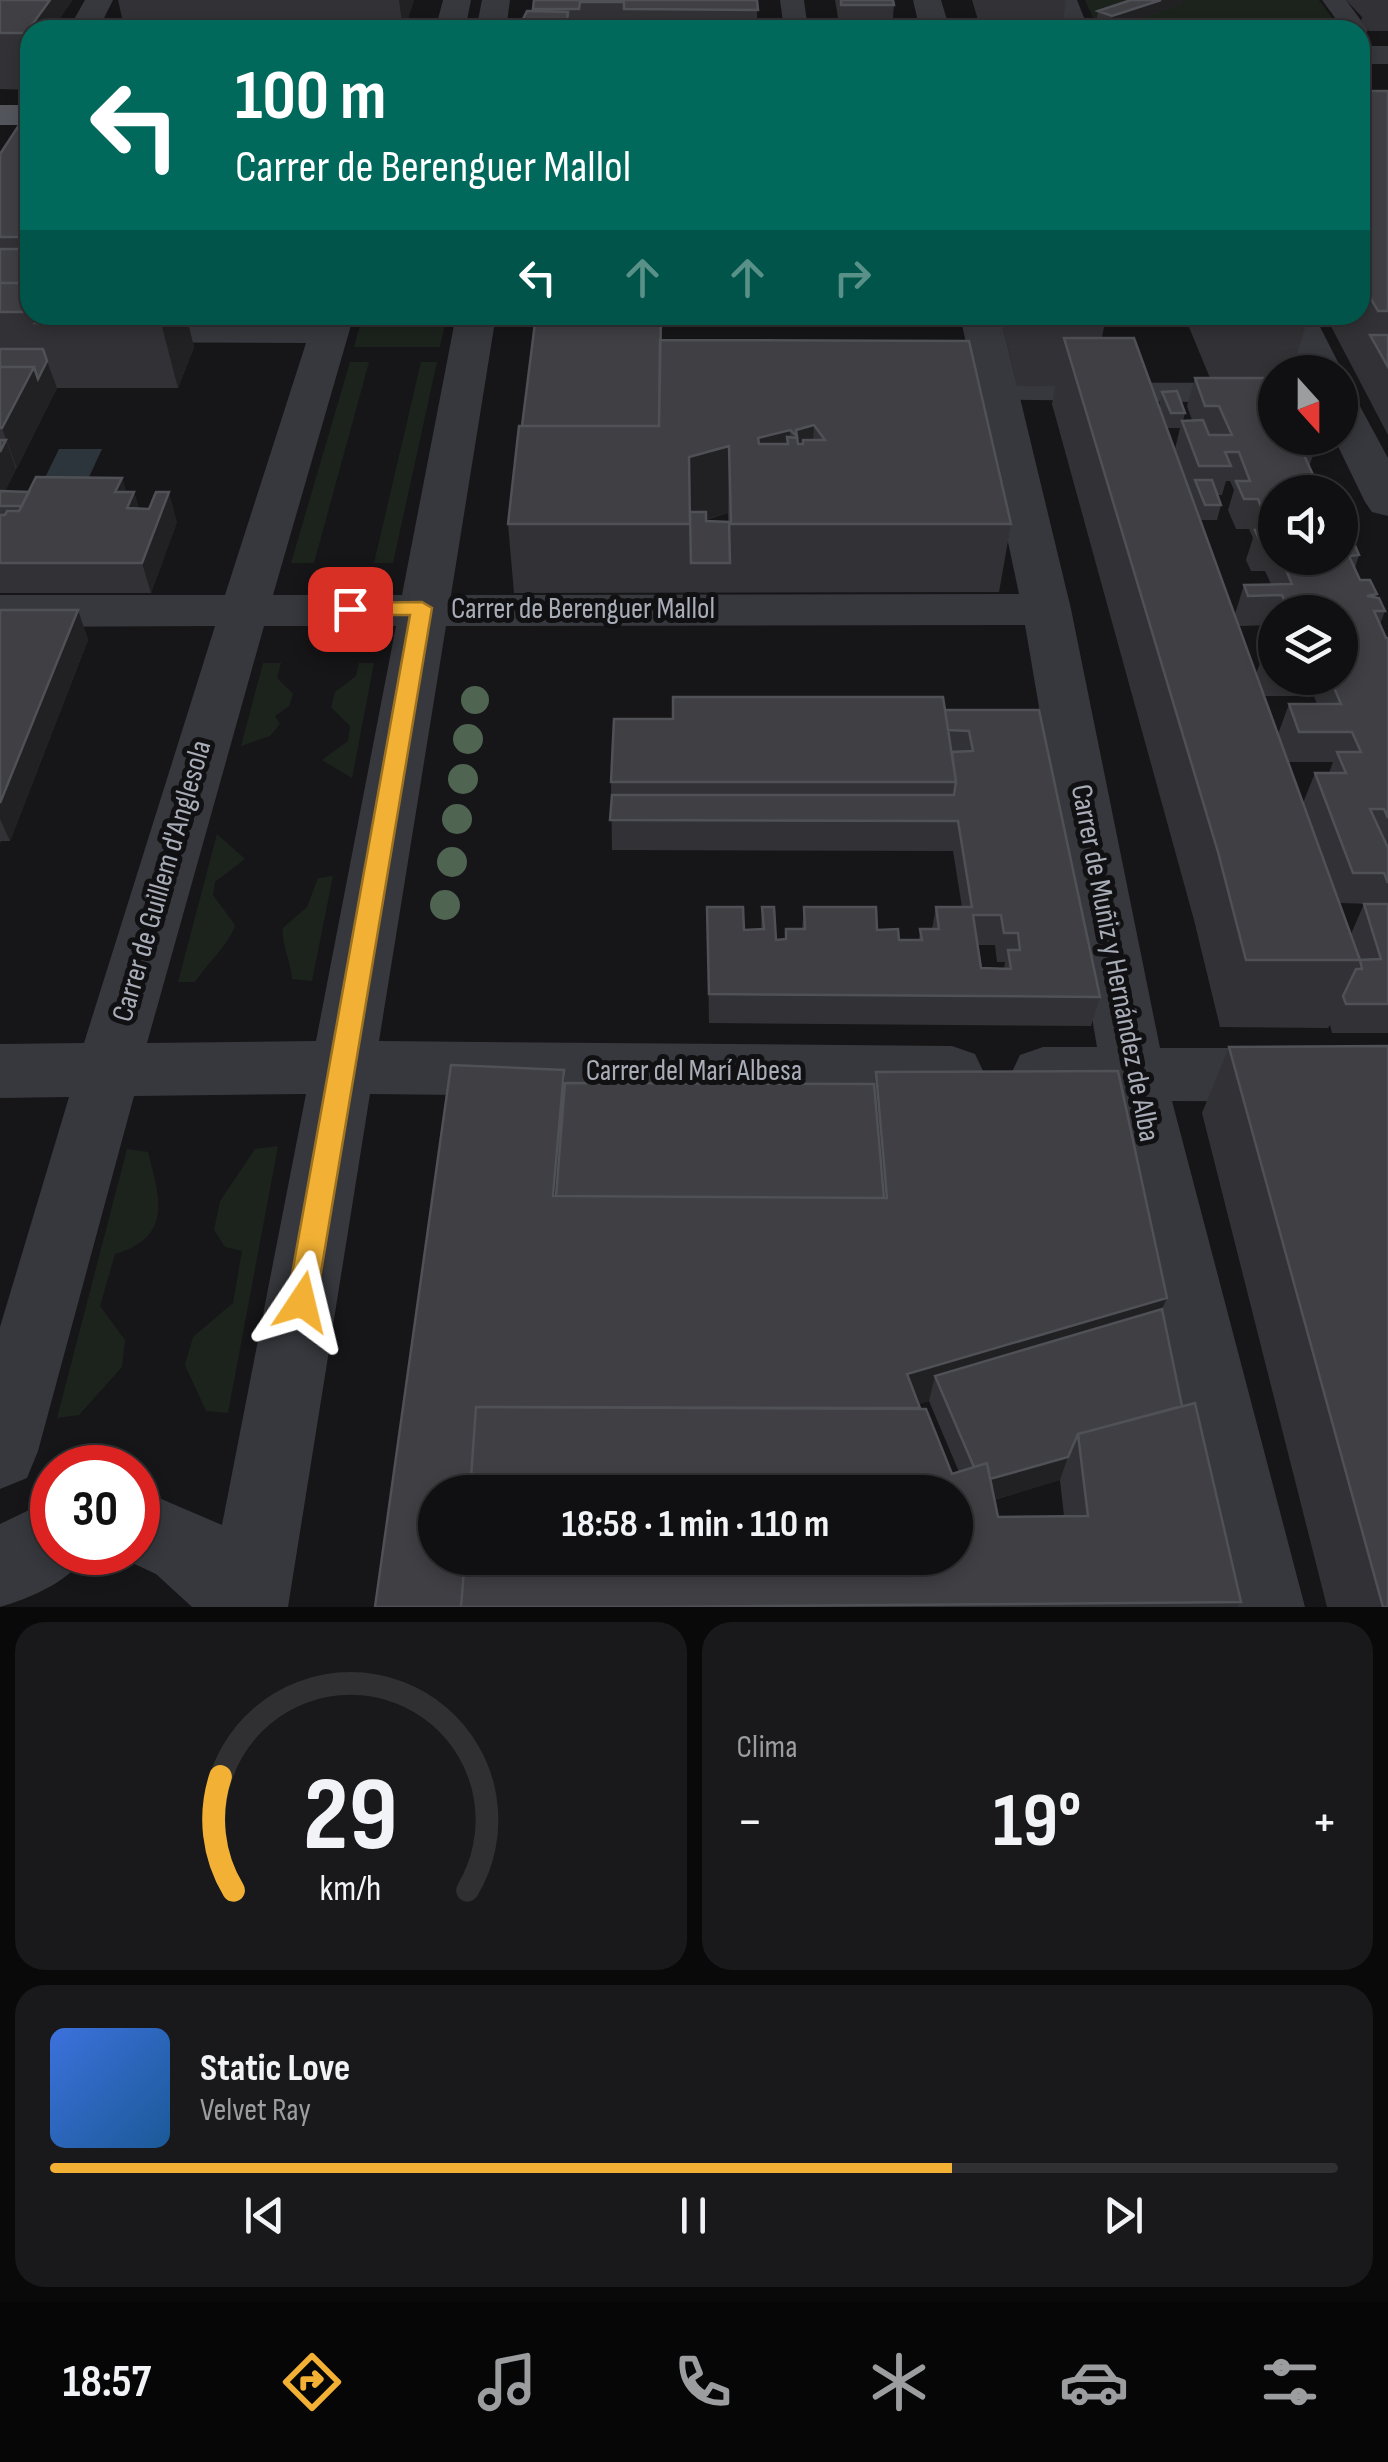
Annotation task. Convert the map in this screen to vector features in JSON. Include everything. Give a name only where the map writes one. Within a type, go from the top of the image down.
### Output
[{"type":"street","points":[[0,330],[237,325]]},
{"type":"street","name":"Carrer de Guillem d'Anglesola","points":[[0,1451],[242,610],[331,325]]},
{"type":"street","points":[[247,1607],[474,325]]},
{"type":"street","name":"Carrer de Muñiz y Hernández de Alba","points":[[982,325],[1047,609],[1133,1074],[1264,1607]]},
{"type":"street","points":[[1299,325],[1314,355]]},
{"type":"street","points":[[931,392],[1258,394]]},
{"type":"street","points":[[1358,442],[1388,502]]},
{"type":"street","name":"Carrer de Berenguer Mallol","points":[[0,611],[1047,609]]},
{"type":"street","name":"Carrer del Marí Albesa","points":[[0,1071],[342,1067],[1388,1074]]},
{"type":"street","points":[[160,1534],[203,1557],[229,1590],[234,1607]]},
{"type":"street","points":[[0,1568],[30,1551]]},
{"type":"shaded area","points":[[1085,0],[1319,0],[1334,20],[1094,20]]},
{"type":"shaded area","points":[[360,325],[445,325],[440,347],[354,347]]},
{"type":"shaded area","points":[[350,362],[369,362],[314,563],[291,563]]},
{"type":"shaded area","points":[[421,362],[437,362],[393,563],[374,563]]},
{"type":"shaded area","points":[[59,449],[102,449],[83,490],[39,490]]},
{"type":"shaded area","points":[[263,663],[281,663],[277,678],[293,694],[289,706],[275,716],[280,724],[270,736],[241,746]]},
{"type":"shaded area","points":[[359,663],[374,663],[352,778],[322,760],[348,741],[350,726],[331,707],[335,692],[356,676]]},
{"type":"shaded area","points":[[217,834],[245,859],[215,882],[213,895],[235,925],[195,982],[178,982]]},
{"type":"shaded area","points":[[333,876],[312,981],[292,979],[283,928],[307,907],[318,878]]},
{"type":"shaded area","points":[[278,1146],[228,1413],[206,1411],[185,1365],[193,1337],[233,1303],[242,1251],[225,1247],[214,1230],[220,1201],[255,1149]]},
{"type":"shaded area","points":[[127,1149],[148,1152],[158,1214],[146,1238],[115,1254],[100,1306],[125,1340],[122,1367],[79,1415],[57,1418]]},
{"type":"building","points":[[0,0],[50,0],[35,20],[20,20],[20,33],[0,33]]},
{"type":"building","points":[[534,0],[757,0],[758,10],[624,9],[624,2],[580,2],[579,9],[533,9]]},
{"type":"building","points":[[841,0],[893,0],[894,5],[841,5]]},
{"type":"building","points":[[1131,0],[1161,0],[1112,16],[1098,11]]},
{"type":"building","points":[[527,11],[568,12],[567,20],[522,20]]},
{"type":"building","points":[[1370,91],[1388,91],[1388,311],[1378,311],[1370,297]]},
{"type":"building","points":[[20,124],[20,237],[0,237],[0,154]]},
{"type":"building","points":[[0,249],[20,249],[20,283],[0,283]]},
{"type":"building","points":[[0,283],[20,283],[20,312],[0,312]]},
{"type":"building","points":[[535,325],[661,325],[659,426],[522,426]]},
{"type":"building","points":[[1370,335],[1388,335],[1388,367]]},
{"type":"building","points":[[1064,338],[1134,338],[1258,679],[1258,695],[1264,695],[1360,960],[1246,960],[1218,852]]},
{"type":"building","points":[[660,340],[969,341],[1011,524],[731,524],[729,446],[689,457],[690,524],[508,524],[519,426],[659,426]],"holes":[[[814,425],[825,440],[803,440],[803,444],[798,444],[797,438],[787,437],[788,444],[759,444],[758,438],[790,430],[797,436],[796,430]]]},
{"type":"building","points":[[0,349],[43,349],[47,361],[38,379],[34,367],[0,367]]},
{"type":"building","points":[[0,367],[34,367],[2,428],[0,428]]},
{"type":"building","points":[[1195,378],[1258,378],[1258,455],[1304,455],[1313,475],[1258,475],[1258,499],[1244,499],[1236,481],[1250,481],[1239,452],[1225,452],[1231,466],[1199,466],[1182,421],[1203,420],[1209,435],[1232,435],[1219,406],[1205,406]]},
{"type":"building","points":[[1177,391],[1185,413],[1171,413],[1162,392]]},
{"type":"building","points":[[36,477],[122,478],[115,492],[134,492],[127,508],[149,509],[156,492],[169,492],[142,563],[0,563],[0,515],[19,511]]},
{"type":"building","points":[[1195,480],[1212,480],[1221,505],[1205,505]]},
{"type":"building","points":[[0,491],[29,492],[22,506],[0,506]]},
{"type":"building","points":[[690,512],[706,512],[706,521],[729,522],[730,563],[691,563]]},
{"type":"building","points":[[1288,575],[1358,575],[1360,580],[1370,580],[1377,594],[1367,596],[1379,598],[1385,611],[1374,611],[1388,638],[1388,818],[1384,809],[1370,809],[1388,848],[1388,883],[1384,873],[1353,873],[1315,773],[1346,773],[1337,752],[1361,752],[1352,732],[1299,732],[1289,704],[1341,704],[1337,695],[1358,695],[1358,595],[1248,596],[1244,585],[1292,584]]},
{"type":"building","points":[[0,610],[78,610],[0,803]]},
{"type":"building","points":[[673,697],[943,697],[956,782],[611,782],[614,719],[673,719]]},
{"type":"building","points":[[945,710],[1039,710],[1100,997],[709,994],[707,907],[743,907],[744,930],[764,929],[762,907],[774,907],[776,940],[786,939],[786,929],[805,929],[804,907],[876,907],[877,930],[898,929],[899,940],[922,940],[920,929],[939,929],[936,907],[972,907],[958,821],[610,820],[612,795],[954,795],[952,752],[973,751],[969,731],[948,730]],"holes":[[[973,915],[1001,915],[1004,933],[1018,933],[1020,950],[1008,950],[1011,969],[981,968]]]},
{"type":"building","points":[[1364,904],[1388,904],[1388,1004],[1346,1004],[1343,996],[1356,969],[1362,969],[1359,960],[1381,959]]},
{"type":"building","points":[[1388,1046],[1388,1607],[1383,1607],[1229,1047]]},
{"type":"building","points":[[451,1065],[564,1070],[553,1196],[887,1198],[876,1072],[1118,1071],[1167,1298],[907,1374],[920,1408],[476,1407],[471,1475],[418,1475],[418,1575],[464,1575],[461,1607],[375,1607]]},
{"type":"building","points":[[565,1083],[874,1084],[884,1198],[556,1196]]},
{"type":"building","points":[[1162,1309],[1182,1406],[1078,1434],[1068,1457],[990,1479],[987,1463],[974,1467],[935,1376]]},
{"type":"building","points":[[1195,1403],[1241,1602],[461,1607],[464,1575],[973,1575],[973,1475],[471,1475],[476,1407],[926,1409],[952,1474],[987,1463],[998,1517],[1088,1516],[1078,1434]]},
{"type":"route","points":[[302,1302],[422,608],[350,609]]}]
